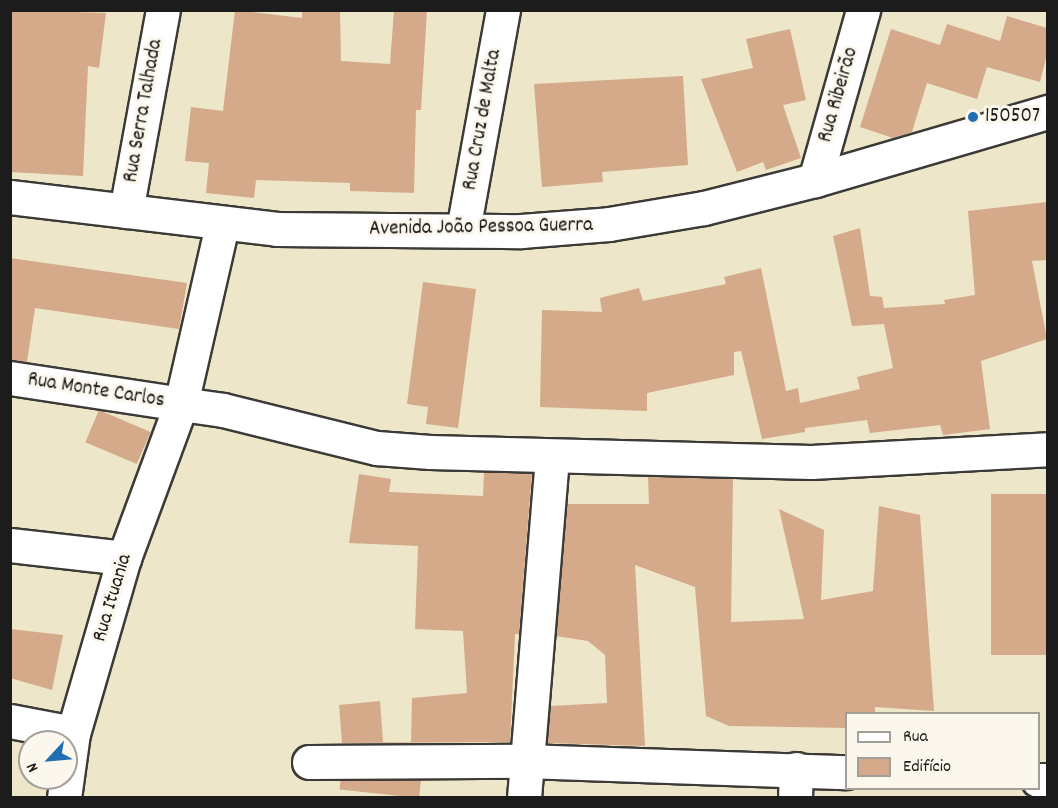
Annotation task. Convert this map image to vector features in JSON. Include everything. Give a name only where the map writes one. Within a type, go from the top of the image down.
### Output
[{"type":"street","name":"Rua Serra Talhada","points":[[126,211],[163,10]]},
{"type":"street","name":"Rua Cruz de Malta","points":[[463,230],[503,10]]},
{"type":"street","name":"Rua Ribeirão","points":[[815,180],[863,10]]},
{"type":"street","name":"Avenida João Pessoa Guerra","points":[[10,197],[222,225],[289,230],[520,231],[609,224],[704,208],[815,180],[1047,112]]},
{"type":"street","name":"Rua Ituania","points":[[74,730],[124,558],[181,404],[222,225]]},
{"type":"street","name":"Rua Monte Carlos","points":[[10,378],[223,410],[377,448],[552,457],[811,462],[1047,449]]},
{"type":"street","points":[[524,798],[525,761],[552,457]]},
{"type":"street","points":[[10,544],[124,558]]},
{"type":"street","points":[[10,720],[58,730]]},
{"type":"street","points":[[309,762],[525,761],[795,783],[845,772]]},
{"type":"building","points":[[10,10],[106,13],[99,68],[88,66],[83,176],[10,172]]},
{"type":"building","points":[[235,10],[302,18],[302,10],[340,10],[341,61],[390,64],[394,10],[427,10],[421,110],[416,110],[414,193],[350,191],[350,183],[256,180],[254,198],[206,193],[209,163],[185,161],[191,107],[223,111]]},
{"type":"building","points":[[1007,16],[1047,28],[1047,54],[1040,82],[987,67],[977,99],[927,83],[912,132],[893,138],[860,127],[891,29],[940,45],[947,24],[1000,41]]},
{"type":"building","points":[[790,29],[806,100],[783,105],[801,158],[766,170],[763,162],[737,172],[701,79],[753,68],[746,39]]},
{"type":"building","points":[[683,76],[688,165],[602,172],[603,182],[542,187],[534,84]]},
{"type":"building","points":[[1047,202],[1047,260],[1032,261],[1047,339],[981,361],[990,429],[943,435],[940,425],[870,433],[867,420],[805,428],[805,432],[762,439],[741,351],[734,352],[734,375],[647,393],[647,411],[540,407],[542,310],[602,312],[600,298],[639,288],[643,301],[726,284],[724,277],[761,268],[786,391],[798,388],[800,403],[860,389],[857,377],[893,368],[884,324],[852,326],[833,236],[860,228],[870,296],[882,297],[884,308],[945,304],[944,300],[975,295],[968,211]]},
{"type":"building","points":[[10,258],[187,283],[179,329],[35,308],[27,362],[10,360]]},
{"type":"building","points":[[423,282],[476,289],[458,428],[426,424],[428,407],[407,404]]},
{"type":"building","points":[[99,410],[151,432],[137,464],[85,442]]},
{"type":"building","points":[[484,472],[532,473],[519,634],[515,634],[510,742],[342,743],[339,705],[380,701],[383,742],[411,742],[412,698],[467,693],[463,631],[415,629],[418,546],[349,543],[359,474],[391,479],[389,492],[483,496]]},
{"type":"building","points":[[648,476],[733,479],[731,622],[804,619],[779,509],[824,530],[821,600],[873,591],[879,506],[920,515],[934,711],[875,707],[875,712],[845,712],[845,728],[729,726],[706,716],[695,587],[635,565],[645,746],[547,743],[550,706],[607,703],[605,655],[588,641],[556,636],[567,504],[649,504]]},
{"type":"building","points":[[991,494],[1047,494],[1047,655],[991,655]]},
{"type":"building","points":[[10,629],[63,635],[52,690],[10,678]]},
{"type":"building","points":[[341,772],[421,780],[419,798],[340,790]]},
{"type":"place","name":"150507","points":[[973,117]]}]
